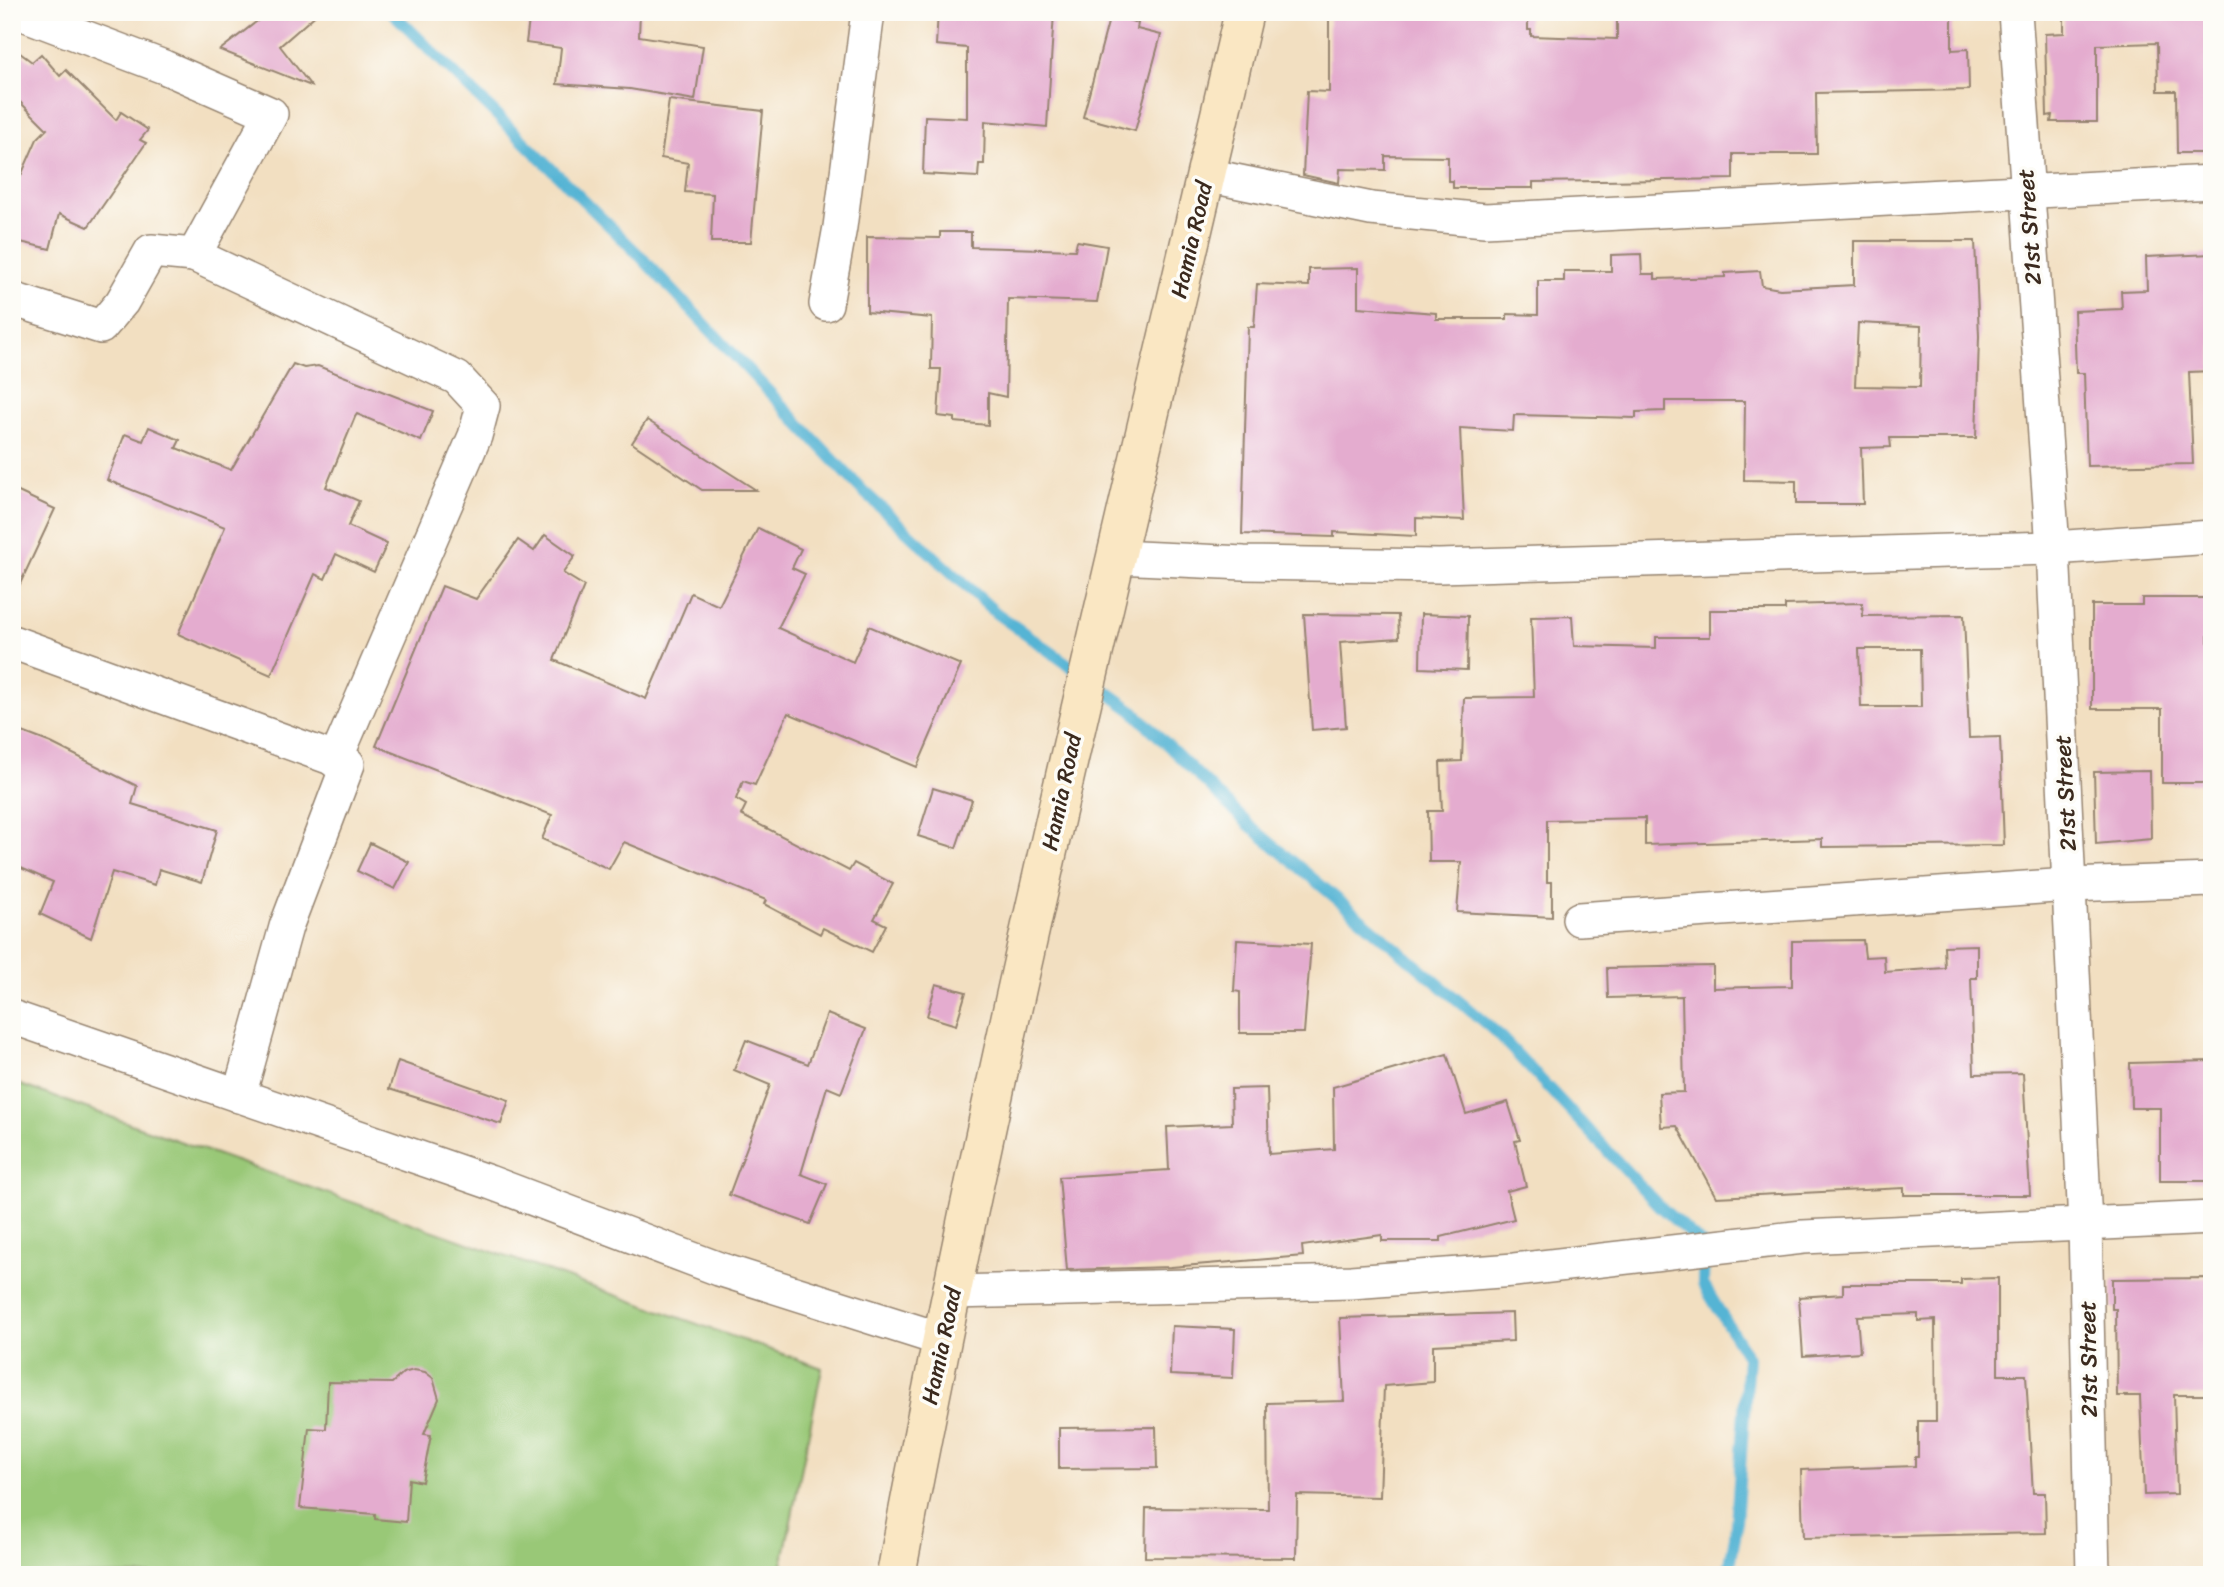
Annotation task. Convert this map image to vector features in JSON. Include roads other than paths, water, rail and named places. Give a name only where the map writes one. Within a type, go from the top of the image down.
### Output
[{"type":"main road","name":"Hamia Road","points":[[896,1575],[940,1339],[1094,642],[1117,557],[1244,12]]},
{"type":"street","points":[[18,12],[163,67],[271,114],[194,255]]},
{"type":"street","points":[[826,304],[840,226],[868,12]]},
{"type":"street","name":"21st Street","points":[[2015,12],[2053,548],[2085,1225],[2093,1575]]},
{"type":"street","points":[[1206,175],[1371,209],[1485,220],[2212,182]]},
{"type":"street","points":[[12,299],[102,327],[122,302],[151,251],[194,255],[457,378],[483,406],[475,436],[335,761]]},
{"type":"street","points":[[1117,557],[1244,563],[1439,566],[2053,548],[2212,537]]},
{"type":"street","points":[[12,642],[348,764],[286,927],[239,1096]]},
{"type":"street","points":[[1579,919],[2069,885],[2212,880]]},
{"type":"street","points":[[12,1017],[489,1182],[719,1269],[940,1339]]},
{"type":"street","points":[[952,1292],[1351,1282],[1514,1270],[1802,1237],[2212,1218]]},
{"type":"waterway","points":[[392,12],[641,257],[863,491],[996,613],[1132,710],[1249,825],[1497,1033],[1658,1205],[1704,1246],[1703,1284],[1748,1358],[1735,1537],[1728,1575]]}]
